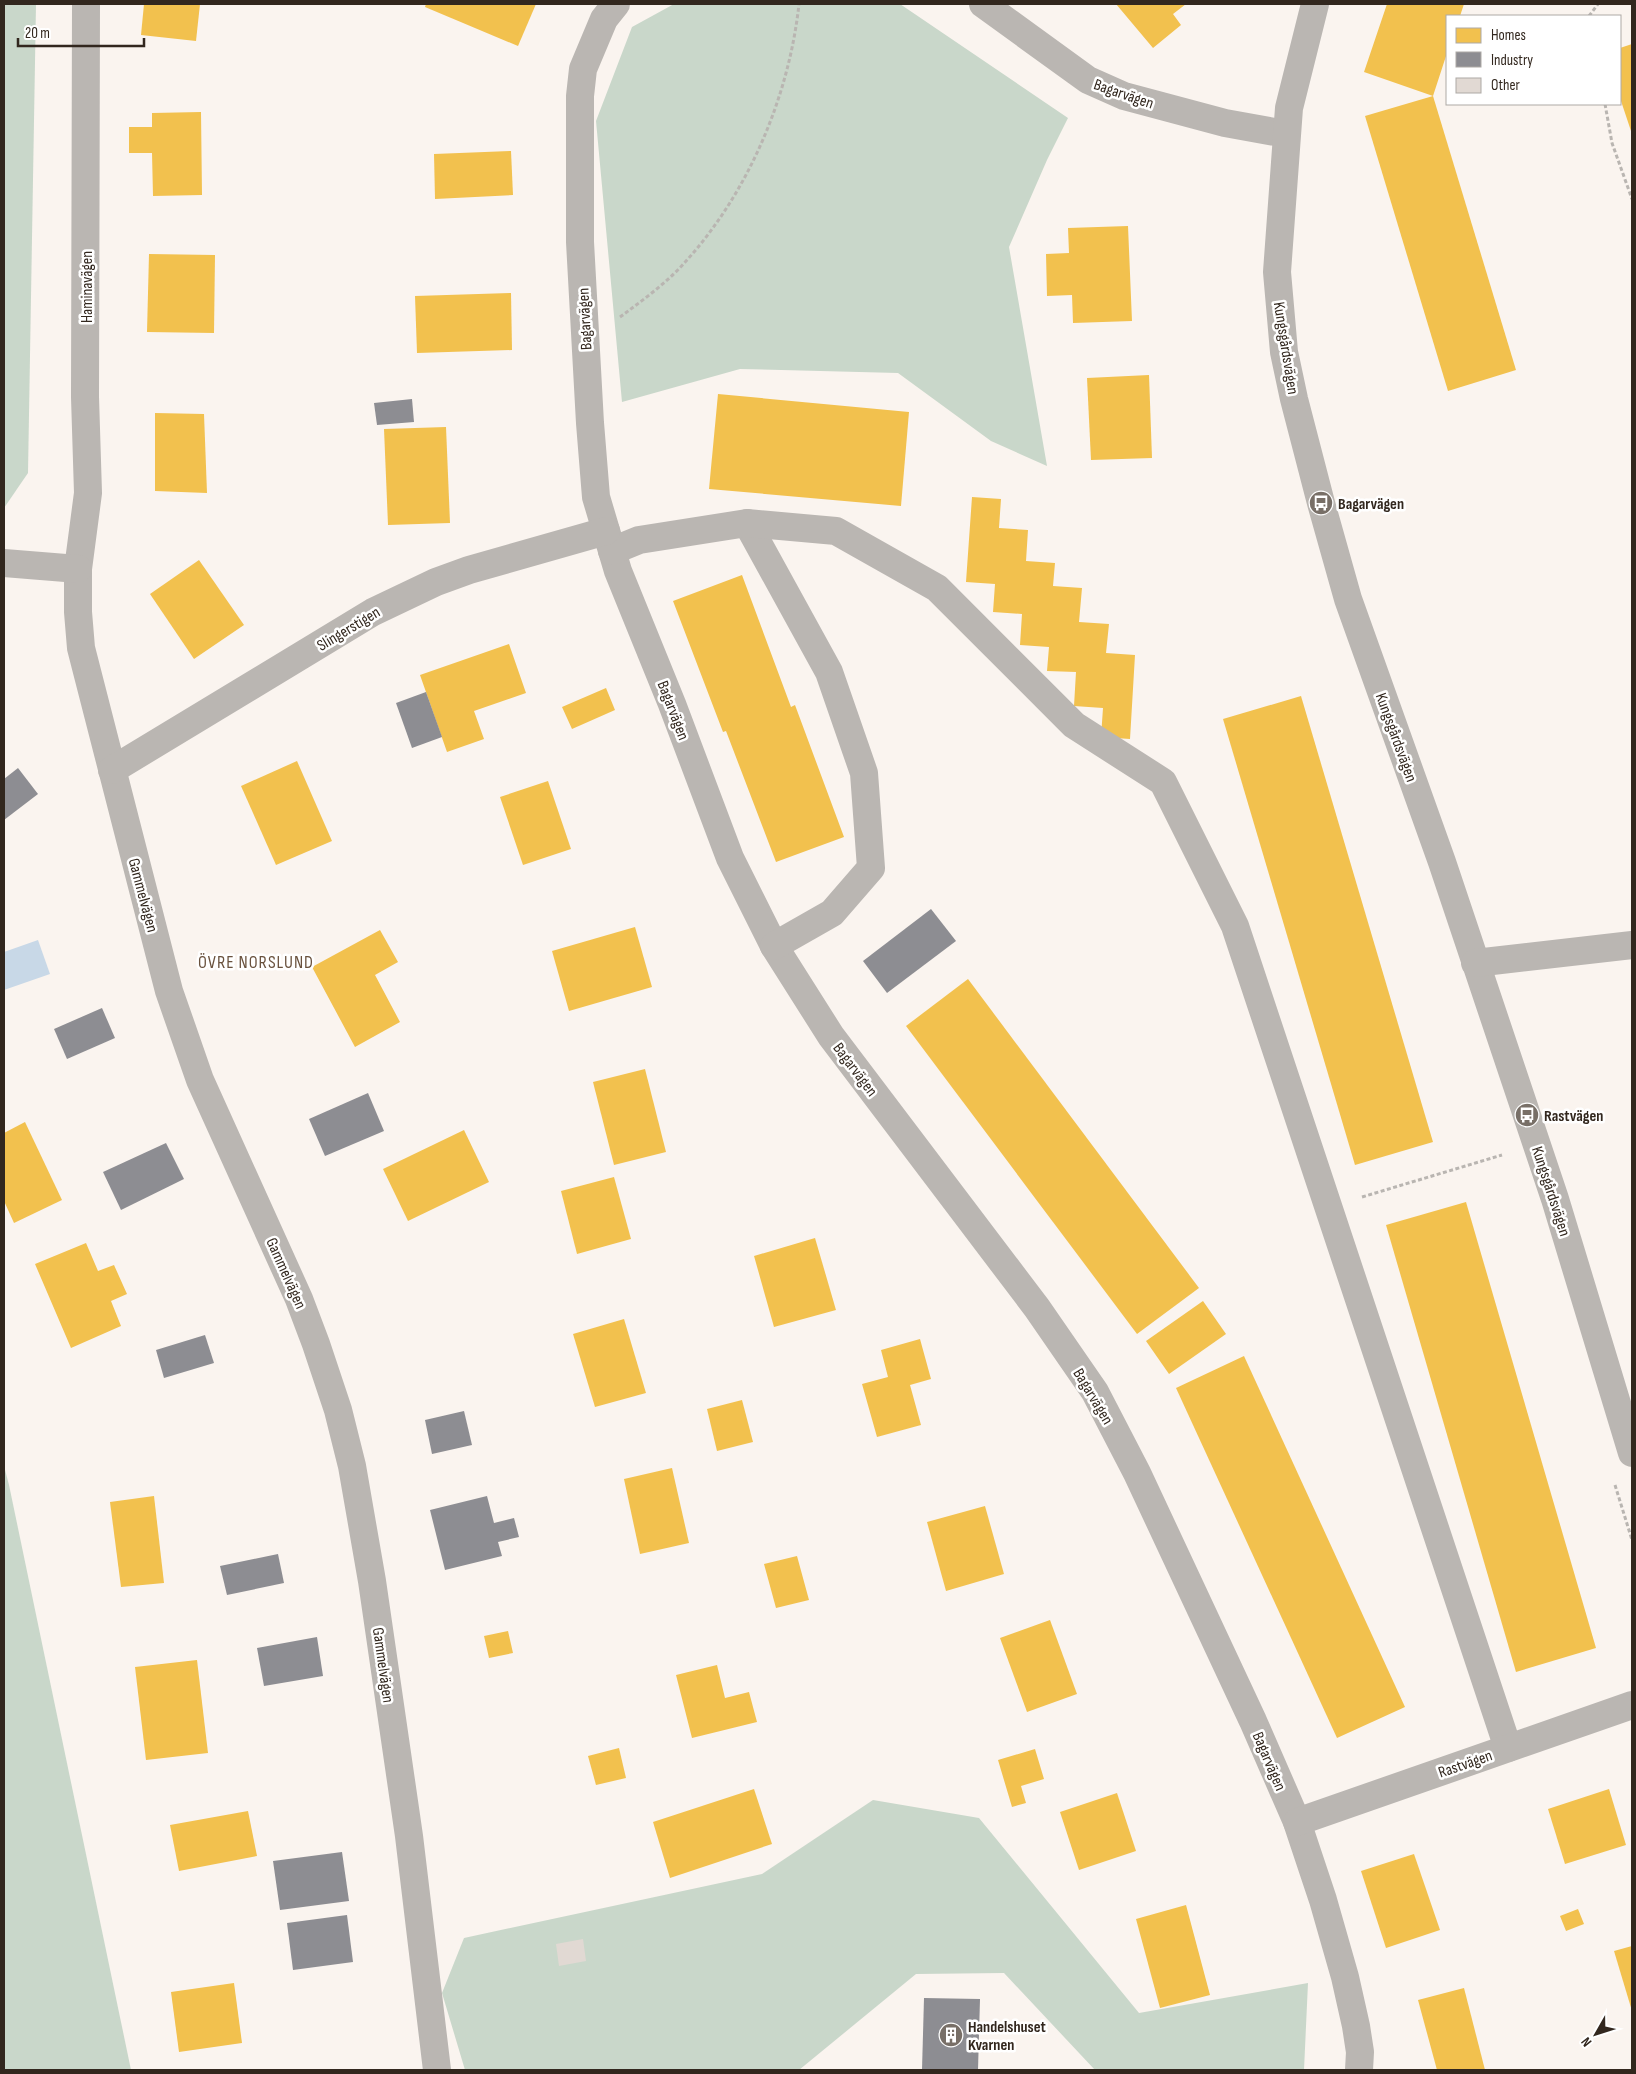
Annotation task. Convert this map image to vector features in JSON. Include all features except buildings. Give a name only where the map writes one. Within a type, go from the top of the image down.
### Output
[{"type":"street","name":"Haminavägen","points":[[78,569],[88,494],[85,397],[86,4]]},
{"type":"street","name":"Bagarvägen","points":[[616,4],[604,19],[583,69],[580,96],[580,242],[596,497],[618,571],[672,704],[730,858],[774,946],[832,1036],[1038,1308],[1095,1392],[1141,1482],[1253,1721],[1297,1822],[1323,1900],[1345,1977],[1359,2043],[1359,2070]]},
{"type":"street","name":"Bagarvägen","points":[[983,4],[1071,69],[1088,80],[1124,96],[1225,123],[1286,134]]},
{"type":"street","name":"Kungsgårdsvägen","points":[[1315,4],[1288,108],[1277,272],[1284,352],[1294,399],[1320,503],[1348,599],[1438,853],[1555,1199],[1632,1453]]},
{"type":"street","points":[[747,523],[829,672],[864,773],[871,868],[832,913],[774,946]]},
{"type":"street","name":"Slingerstigen","points":[[112,770],[373,612],[436,582],[469,570],[609,541],[639,540],[747,523],[836,531],[937,588],[1074,725],[1163,782],[1235,926],[1508,1748]]},
{"type":"street","points":[[4,563],[78,569]]},
{"type":"street","name":"Gammelvägen","points":[[78,569],[78,612],[81,648],[169,991],[200,1080],[299,1300],[332,1391],[352,1466],[372,1581],[409,1836],[437,2070]]},
{"type":"street","points":[[1475,963],[1632,945]]},
{"type":"street","name":"Rastvägen","points":[[1297,1822],[1632,1705]]},
{"type":"path","points":[[586,343],[648,296],[686,261],[722,216],[754,160],[773,112],[787,71],[796,33],[799,4]]},
{"type":"path","points":[[1590,15],[1598,4]]},
{"type":"path","points":[[1605,105],[1612,143],[1632,199]]},
{"type":"path","points":[[1328,1207],[1507,1153]]},
{"type":"green space","points":[[4,4],[36,4],[28,473],[4,508]]},
{"type":"green space","points":[[674,4],[900,4],[1068,118],[1047,160],[1009,247],[1047,466],[991,441],[898,373],[740,369],[622,402],[596,121],[632,27]]},
{"type":"green space","points":[[4,1466],[9,1485],[131,2070],[4,2070]]},
{"type":"green space","points":[[873,1800],[979,1818],[1139,2013],[1308,1983],[1304,2070],[1095,2070],[1004,1973],[916,1974],[799,2070],[465,2070],[442,1993],[464,1938],[762,1874]]},
{"type":"water","points":[[38,940],[50,974],[4,990],[4,952]]},
{"type":"place","name":"Bagarvägen","points":[[1321,503]]},
{"type":"place","name":"Rastvägen","points":[[1527,1115]]},
{"type":"place","name":"Handelshuset Kvarnen","points":[[951,2035]]},
{"type":"district","name":"ÖVRE NORSLUND","points":[[256,962]]}]
